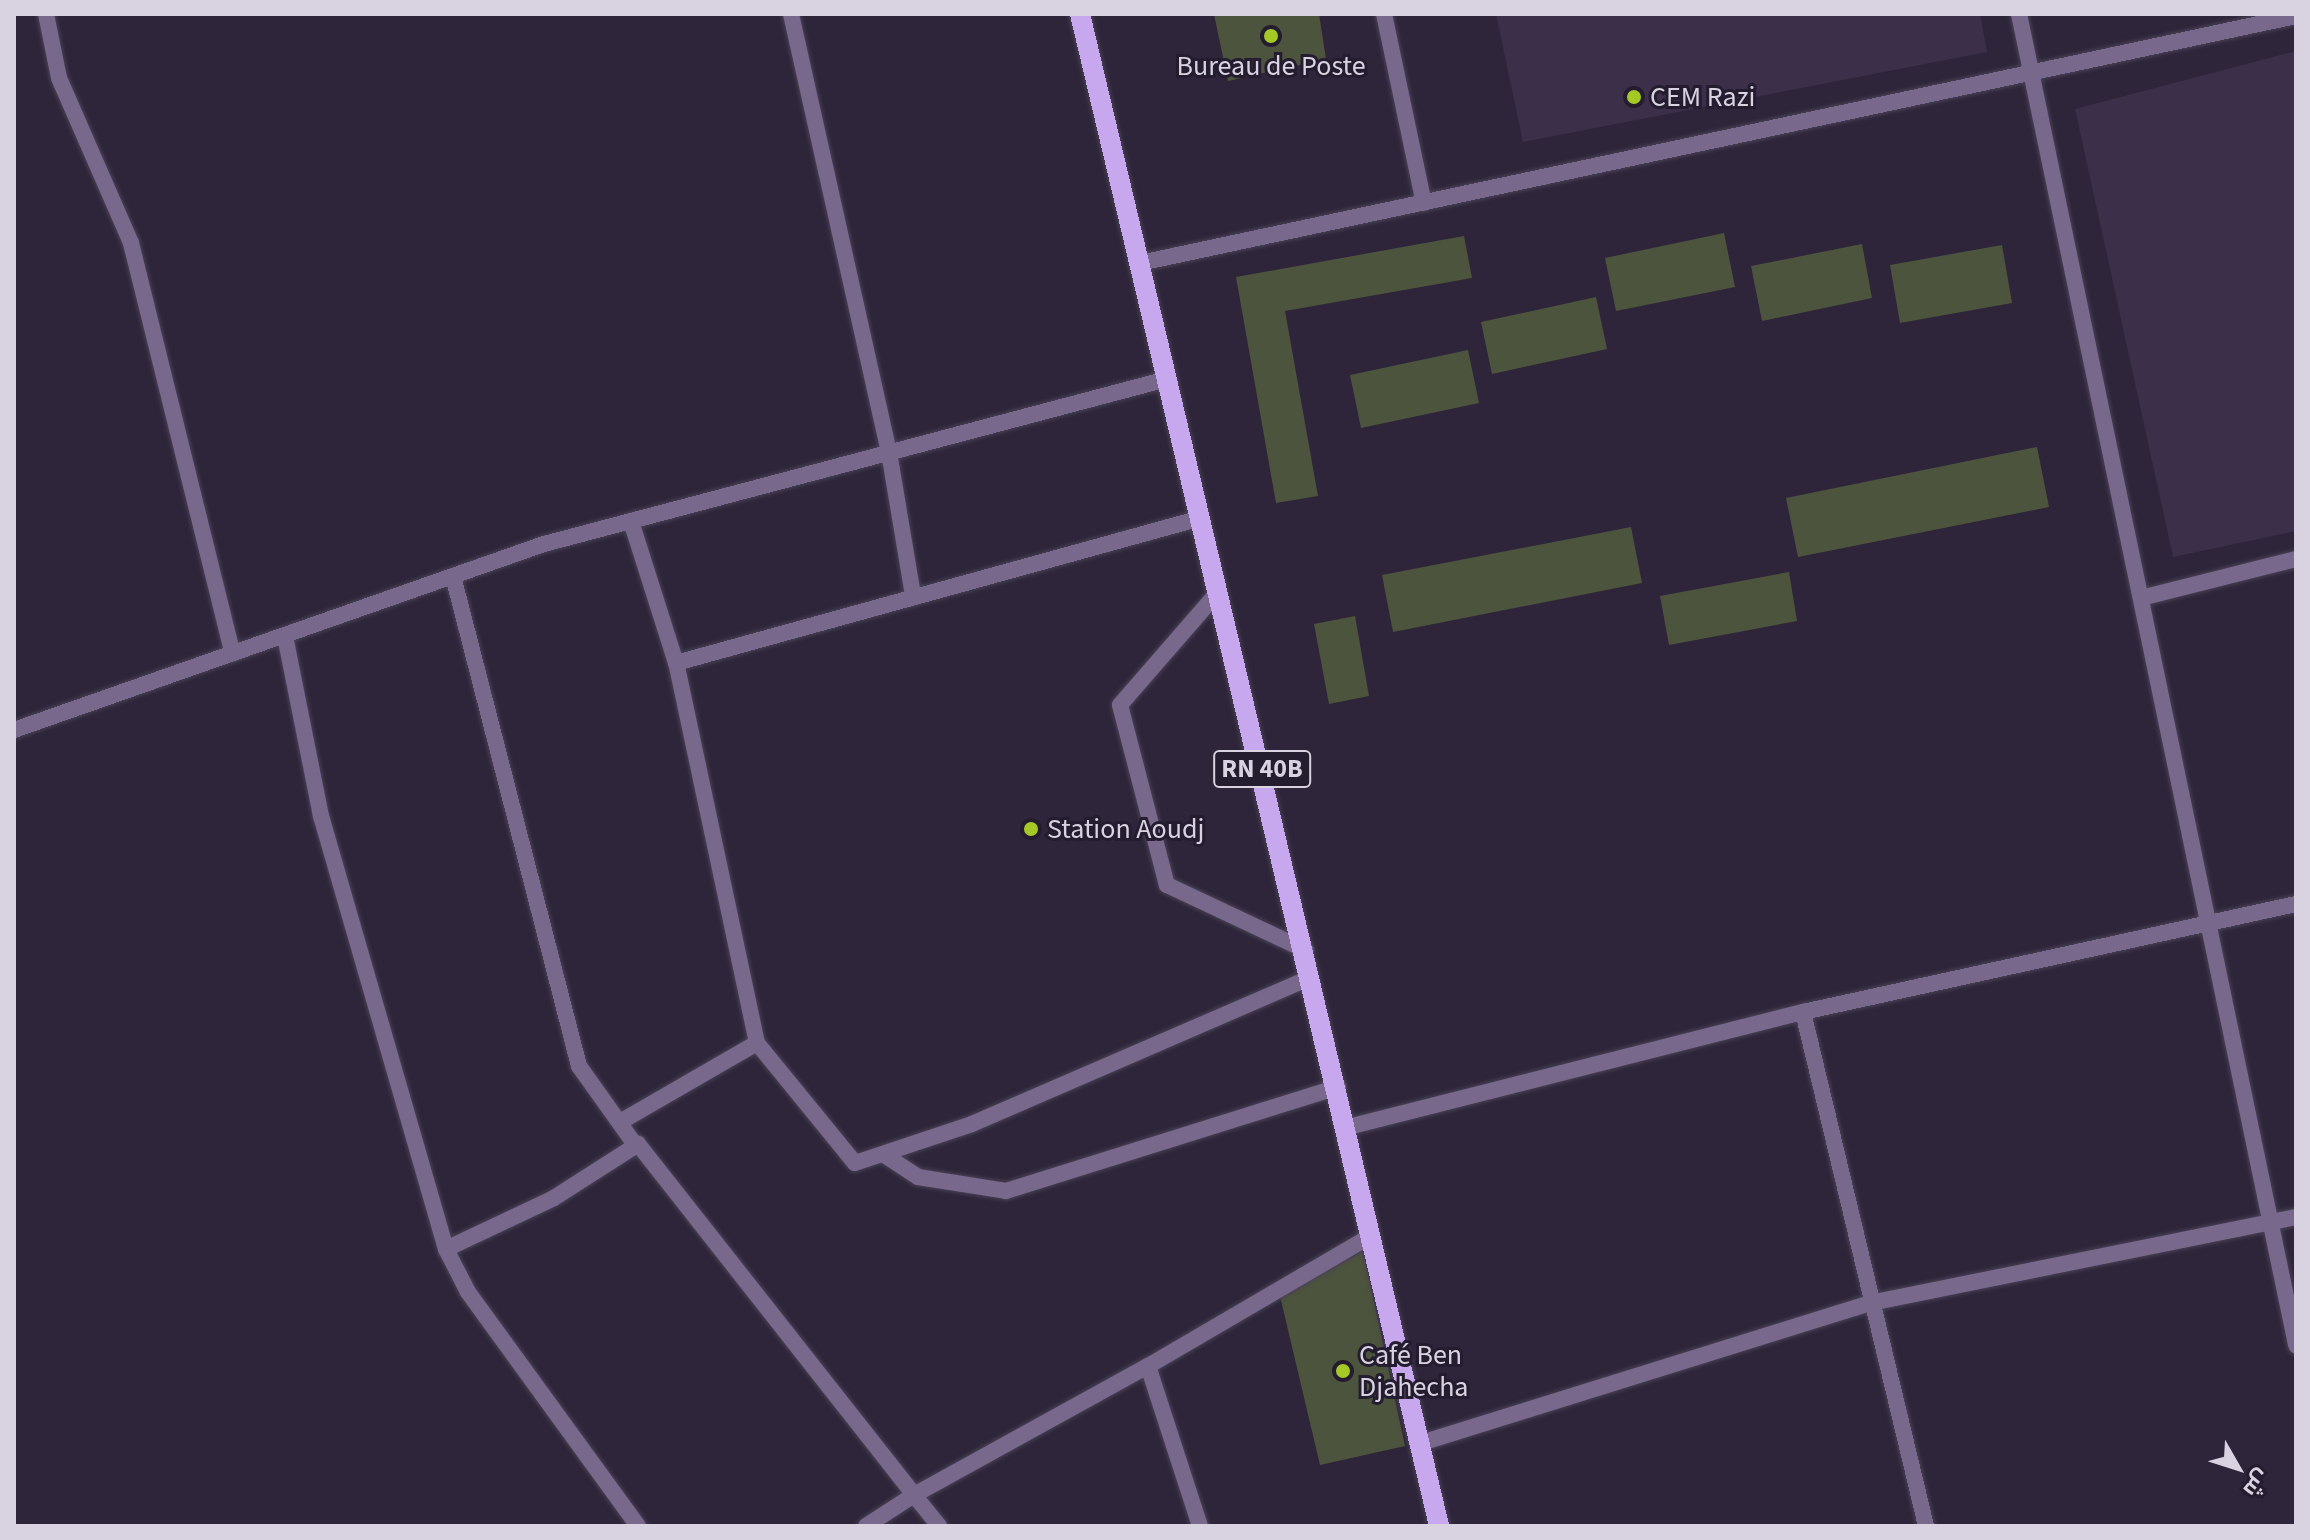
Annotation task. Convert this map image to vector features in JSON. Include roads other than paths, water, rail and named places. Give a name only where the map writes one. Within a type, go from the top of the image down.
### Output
[{"type":"main road","name":"RN 40B","points":[[1080,14],[1348,1127],[1439,1526]]},
{"type":"street","points":[[46,14],[59,78],[131,243],[233,654]]},
{"type":"street","points":[[791,14],[889,452],[913,596]]},
{"type":"street","points":[[1384,14],[1424,203]]},
{"type":"street","points":[[2019,14],[2296,1345]]},
{"type":"street","points":[[1140,263],[2032,76],[2296,16]]},
{"type":"street","points":[[14,730],[453,576],[631,521],[1167,379]]},
{"type":"street","points":[[676,663],[1201,518]]},
{"type":"street","points":[[631,521],[676,663],[757,1043],[855,1163],[972,1124],[1311,977]]},
{"type":"street","points":[[2141,598],[2296,559]]},
{"type":"street","points":[[453,576],[579,1066],[636,1146],[939,1526]]},
{"type":"street","points":[[1219,591],[1120,705],[1167,885],[1305,950]]},
{"type":"street","points":[[285,636],[321,816],[446,1249],[468,1292],[638,1526]]},
{"type":"street","points":[[1348,1127],[1803,1012],[2207,921],[2296,904]]},
{"type":"street","points":[[1803,1012],[1870,1303],[1926,1526]]},
{"type":"street","points":[[620,1122],[757,1043]]},
{"type":"street","points":[[883,1154],[918,1177],[1006,1191],[1338,1087]]},
{"type":"street","points":[[446,1249],[554,1198],[636,1146]]},
{"type":"street","points":[[1418,1444],[1870,1303],[2296,1217]]},
{"type":"street","points":[[866,1526],[914,1495],[1148,1366],[1372,1235]]},
{"type":"street","points":[[1148,1366],[1200,1526]]},
{"type":"place","name":"Bureau de Poste","points":[[1271,36]]},
{"type":"place","name":"CEM Razi","points":[[1634,97]]},
{"type":"place","name":"Station Aoudj","points":[[1031,829]]},
{"type":"place","name":"Café Ben Djahecha","points":[[1343,1371]]}]
